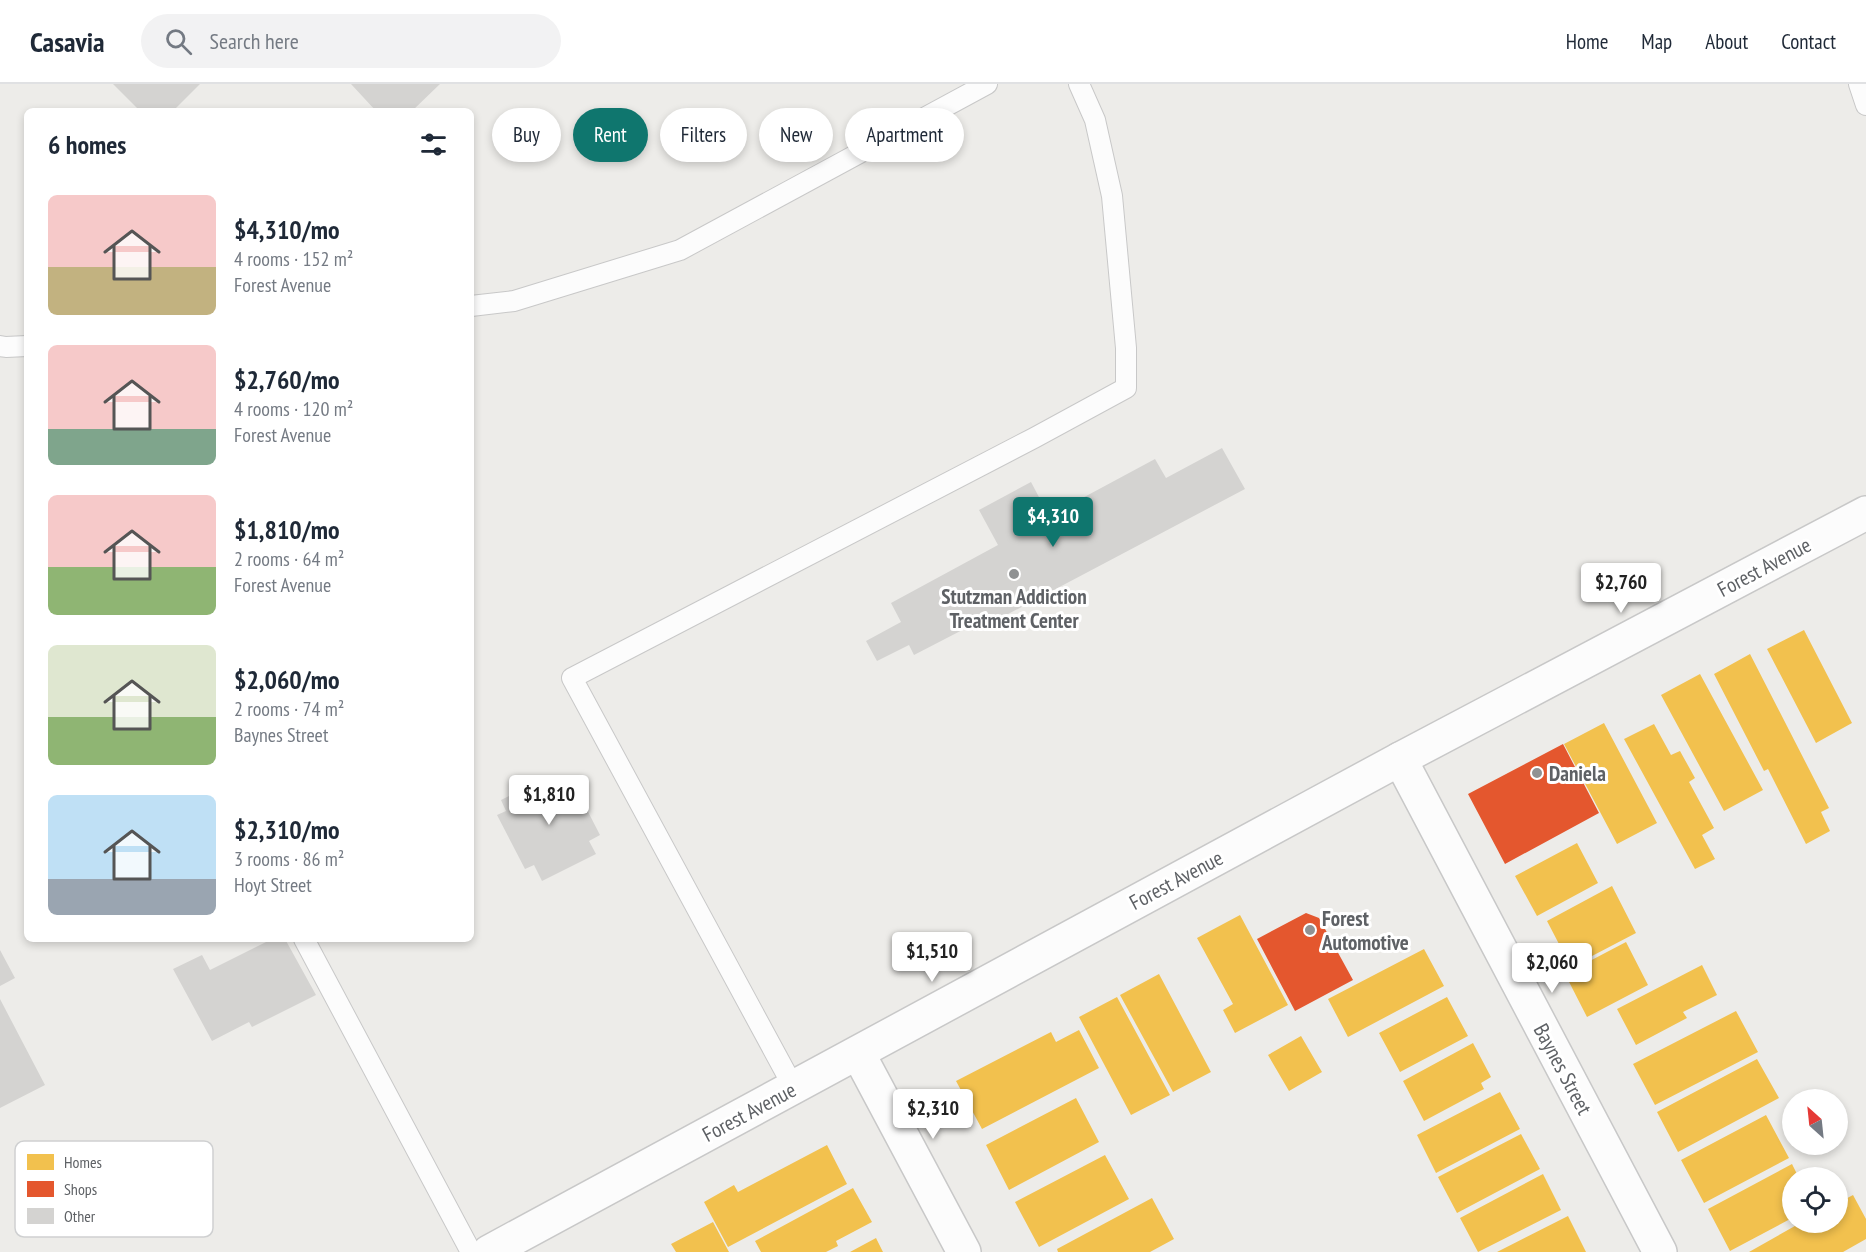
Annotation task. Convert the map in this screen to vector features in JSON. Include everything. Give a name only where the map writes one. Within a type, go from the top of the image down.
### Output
[{"type":"street","name":"Forest Avenue","points":[[489,1252],[1400,759],[1866,513]]},
{"type":"street","name":"Baynes Street","points":[[1400,759],[1660,1252]]},
{"type":"street","points":[[858,1053],[964,1252]]},
{"type":"lane","points":[[474,306],[514,301],[680,249],[987,84]]},
{"type":"lane","points":[[794,1088],[572,678],[1126,388],[1126,348],[1112,196],[1095,120],[1079,84]]},
{"type":"lane","points":[[1859,84],[1866,105]]},
{"type":"lane","points":[[0,346],[6,348],[24,346]]},
{"type":"lane","points":[[306,942],[471,1252]]},
{"type":"building: Homes","points":[[1804,630],[1852,723],[1816,743],[1767,649]]},
{"type":"building: Homes","points":[[1750,654],[1829,808],[1821,812],[1830,831],[1806,844],[1768,769],[1764,771],[1714,674]]},
{"type":"building: Homes","points":[[1700,674],[1763,790],[1724,811],[1661,695]]},
{"type":"building: Homes","points":[[1604,723],[1657,823],[1617,844],[1564,744]]},
{"type":"building: Homes","points":[[1654,724],[1671,755],[1680,751],[1695,778],[1689,782],[1714,828],[1702,835],[1715,859],[1695,869],[1624,739]]},
{"type":"building: Homes","points":[[1577,843],[1598,883],[1537,916],[1515,876]]},
{"type":"building: Homes","points":[[1612,886],[1636,933],[1571,967],[1547,921]]},
{"type":"building: Homes","points":[[1240,915],[1288,1005],[1235,1033],[1223,1010],[1233,1004],[1197,938]]},
{"type":"building: Homes","points":[[1626,942],[1648,985],[1587,1017],[1565,974]]},
{"type":"building: Homes","points":[[1424,949],[1444,986],[1348,1037],[1328,999]]},
{"type":"building: Homes","points":[[1702,965],[1717,995],[1683,1012],[1687,1018],[1636,1045],[1617,1009]]},
{"type":"building: Homes","points":[[1159,974],[1211,1072],[1173,1092],[1120,995]]},
{"type":"building: Homes","points":[[1117,997],[1170,1095],[1131,1115],[1079,1017]]},
{"type":"building: Homes","points":[[1447,997],[1468,1036],[1400,1072],[1379,1033]]},
{"type":"building: Homes","points":[[1736,1011],[1758,1052],[1655,1105],[1633,1064]]},
{"type":"building: Homes","points":[[1079,1030],[1099,1068],[982,1129],[956,1081],[1051,1032],[1056,1042]]},
{"type":"building: Homes","points":[[1301,1036],[1322,1072],[1289,1091],[1268,1055]]},
{"type":"building: Homes","points":[[1473,1043],[1491,1077],[1481,1083],[1484,1089],[1424,1121],[1403,1081]]},
{"type":"building: Homes","points":[[1757,1059],[1779,1098],[1678,1152],[1657,1112]]},
{"type":"building: Homes","points":[[1500,1092],[1520,1129],[1436,1173],[1417,1135]]},
{"type":"building: Homes","points":[[1076,1098],[1099,1142],[1009,1190],[986,1145]]},
{"type":"building: Homes","points":[[1766,1115],[1782,1145],[1782,1155],[1787,1155],[1789,1158],[1704,1203],[1681,1160]]},
{"type":"building: Homes","points":[[1521,1134],[1540,1169],[1457,1213],[1438,1177]]},
{"type":"building: Homes","points":[[827,1145],[847,1184],[728,1247],[704,1202],[734,1185],[738,1192]]},
{"type":"building: Homes","points":[[1105,1155],[1129,1199],[1039,1247],[1015,1202]]},
{"type":"building: Homes","points":[[1782,1169],[1782,1223],[1730,1251],[1708,1209]]},
{"type":"building: Homes","points":[[1543,1174],[1561,1210],[1478,1252],[1460,1218]]},
{"type":"building: Homes","points":[[853,1188],[872,1222],[836,1241],[838,1246],[826,1252],[761,1252],[755,1241]]},
{"type":"building: Homes","points":[[1853,1195],[1866,1219],[1866,1239],[1843,1252],[1749,1252],[1783,1233],[1848,1233],[1848,1198]]},
{"type":"building: Homes","points":[[1152,1198],[1174,1239],[1150,1252],[1058,1252],[1057,1249]]},
{"type":"building: Homes","points":[[1568,1216],[1586,1252],[1497,1252]]},
{"type":"building: Homes","points":[[713,1222],[729,1252],[676,1252],[671,1244]]},
{"type":"building: Homes","points":[[876,1238],[883,1252],[850,1252]]},
{"type":"building: Shops","points":[[1563,744],[1599,813],[1505,864],[1468,794]]},
{"type":"building: Shops","points":[[1306,913],[1319,918],[1353,980],[1295,1011],[1257,939]]},
{"type":"building: Other","points":[[113,84],[200,84],[176,108],[137,108]]},
{"type":"building: Other","points":[[351,84],[440,84],[415,108],[373,108]]},
{"type":"building: Other","name":"Stutzman Addiction Treatment Center","points":[[1222,448],[1245,489],[976,631],[972,625],[914,655],[909,645],[877,661],[866,641],[901,622],[891,603],[998,545],[979,510],[1031,482],[1049,516],[1155,459],[1166,478]]},
{"type":"building: Other","points":[[551,775],[556,784],[570,777],[600,835],[589,841],[596,854],[542,881],[534,865],[525,869],[497,815],[506,811],[501,800]]},
{"type":"building: Other","points":[[266,942],[287,942],[316,995],[252,1027],[249,1022],[212,1041],[173,969],[202,955],[210,970]]},
{"type":"building: Other","points":[[0,950],[15,978],[0,986]]},
{"type":"building: Other","points":[[0,999],[45,1085],[0,1108]]},
{"type":"place","name":"Stutzman Addiction Treatment Center","points":[[1014,574]]},
{"type":"place","name":"Daniela","points":[[1537,773]]},
{"type":"place","name":"Forest Automotive","points":[[1310,930]]}]
